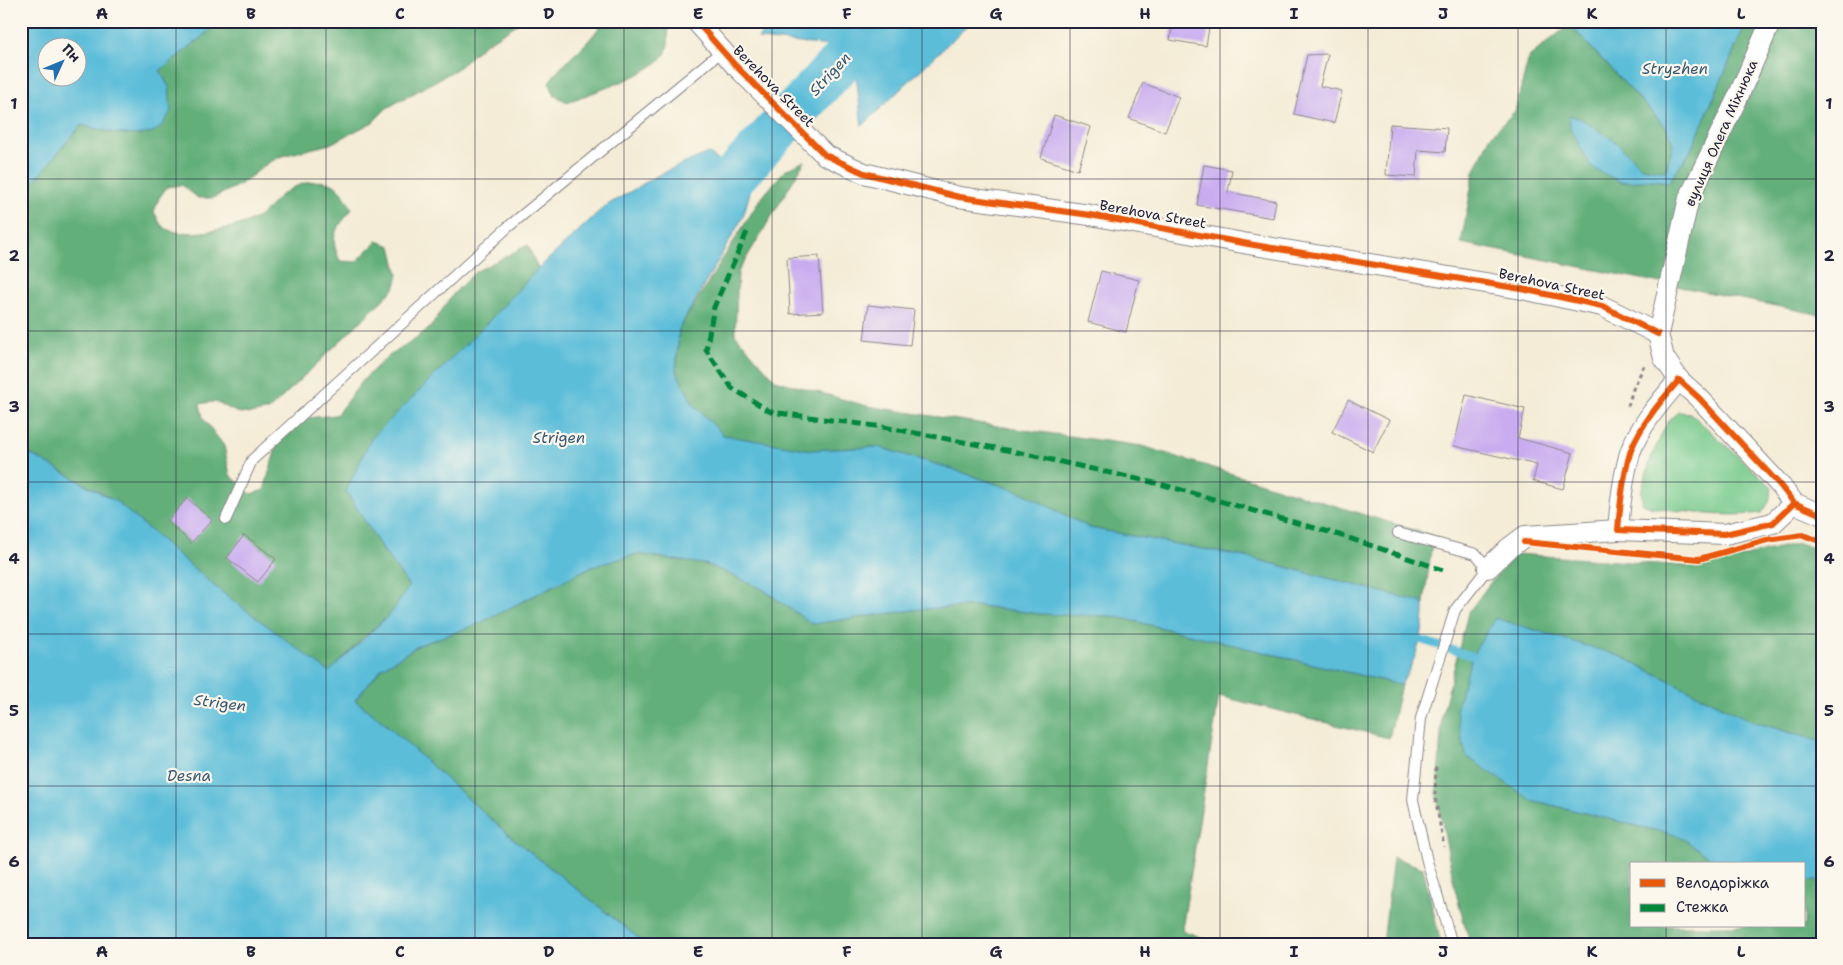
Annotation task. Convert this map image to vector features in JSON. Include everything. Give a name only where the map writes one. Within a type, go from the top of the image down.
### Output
[{"type":"street","name":"Berehova Street","points":[[696,21],[728,58],[825,155],[864,173],[959,197],[1090,215],[1254,245],[1522,289],[1602,306],[1658,334]]},
{"type":"street","name":"вулиця Олега Міхнюка","points":[[1658,334],[1689,198],[1737,99],[1771,21]]},
{"type":"street","points":[[1658,334],[1664,358],[1678,380],[1699,398],[1773,476],[1794,503],[1822,515]]},
{"type":"street","points":[[1618,530],[1620,499],[1631,450],[1653,411],[1678,380]]},
{"type":"street","points":[[1488,568],[1525,536],[1618,530],[1724,534],[1773,522],[1794,503]]},
{"type":"lane","points":[[226,519],[252,460],[508,227],[728,58]]},
{"type":"lane","points":[[1398,533],[1476,554],[1488,568],[1456,610],[1421,718],[1412,800],[1427,860],[1452,944]]},
{"type":"path","points":[[1627,408],[1633,389],[1658,334]]},
{"type":"path","points":[[1436,759],[1435,797],[1445,852]]},
{"type":"green space","points":[[221,21],[522,21],[482,46],[457,69],[387,108],[373,122],[330,144],[282,156],[268,163],[241,184],[213,198],[198,198],[182,185],[167,187],[159,198],[154,212],[162,226],[170,230],[194,233],[224,229],[258,217],[280,196],[298,185],[320,181],[327,182],[337,187],[352,209],[338,228],[334,238],[336,252],[340,261],[356,262],[377,241],[391,246],[398,275],[394,289],[269,410],[244,414],[219,403],[208,402],[200,404],[203,418],[224,446],[230,475],[251,494],[264,490],[276,448],[284,436],[306,418],[336,415],[365,378],[386,358],[429,329],[454,293],[475,272],[528,245],[538,269],[371,439],[346,491],[381,547],[409,586],[392,612],[329,673],[218,589],[117,502],[21,449],[21,197],[81,125],[111,133],[169,87],[160,71]]},
{"type":"green space","points":[[603,21],[667,21],[668,40],[666,52],[660,60],[637,75],[607,88],[568,102],[555,96],[549,82],[591,38]]},
{"type":"green space","points":[[1747,21],[1822,21],[1821,315],[1461,243],[1474,172],[1490,137],[1515,111],[1529,57],[1569,25],[1666,127],[1673,143],[1666,171],[1641,167],[1615,142],[1581,119],[1621,182],[1655,180],[1669,182],[1690,152]]},
{"type":"green space","points":[[805,161],[738,272],[735,334],[775,380],[867,406],[1142,446],[1433,536],[1424,603],[1251,558],[1090,528],[1023,493],[878,447],[811,450],[723,436],[693,404],[676,371],[679,329],[759,201],[785,170]]},
{"type":"green space","points":[[1678,412],[1690,413],[1772,487],[1769,502],[1762,513],[1706,514],[1651,507],[1643,504],[1641,492],[1651,458],[1668,421]]},
{"type":"green space","points":[[1799,543],[1822,551],[1822,742],[1751,721],[1620,656],[1531,800],[1679,836],[1717,862],[1630,862],[1630,928],[1806,928],[1806,881],[1822,881],[1822,944],[1470,944],[1455,889],[1437,796],[1442,715],[1468,613],[1490,583],[1516,554],[1700,567]]},
{"type":"green space","points":[[637,554],[709,565],[761,588],[812,624],[921,609],[980,606],[1040,614],[1113,616],[1401,685],[1389,738],[1219,696],[1182,930],[1218,944],[646,944],[505,832],[383,722],[355,700],[382,668],[419,645],[476,625],[588,568]]},
{"type":"green space","points":[[1393,857],[1423,868],[1441,944],[1383,944]]},
{"type":"water","points":[[21,21],[221,21],[160,71],[169,87],[171,111],[160,128],[152,132],[132,135],[81,125],[21,197]]},
{"type":"water","points":[[769,21],[972,21],[862,126],[853,48],[758,39]]},
{"type":"water","name":"Stryzhen","points":[[1566,21],[1747,21],[1690,152],[1669,182],[1655,180],[1621,182],[1591,167],[1570,127],[1569,115],[1581,119],[1616,142],[1641,167],[1666,171],[1673,143],[1666,127]]},
{"type":"water","name":"Desna","points":[[708,153],[736,173],[750,192],[743,217],[679,329],[676,371],[693,404],[723,435],[811,450],[878,447],[1023,493],[1090,528],[1251,558],[1424,603],[1421,636],[1411,666],[1401,685],[1113,616],[1040,614],[980,606],[921,609],[812,624],[761,588],[709,565],[637,554],[588,568],[476,625],[419,645],[382,668],[355,700],[383,722],[505,832],[646,944],[21,944],[21,449],[117,502],[218,589],[329,672],[392,612],[409,586],[381,547],[346,491],[371,439],[538,269],[604,207],[660,174]]},
{"type":"water","points":[[1495,618],[1620,656],[1751,721],[1822,742],[1822,881],[1806,881],[1806,862],[1717,862],[1679,836],[1531,800],[1466,756],[1456,710],[1472,656]]},
{"type":"building","points":[[1173,21],[1210,21],[1206,46],[1170,40]]},
{"type":"building","points":[[1328,54],[1320,86],[1342,91],[1334,123],[1294,114],[1307,55]]},
{"type":"building","points":[[1143,83],[1179,97],[1165,132],[1129,118]]},
{"type":"building","points":[[1054,115],[1091,127],[1078,170],[1041,158]]},
{"type":"building","points":[[1390,124],[1447,128],[1445,152],[1418,150],[1416,177],[1386,175]]},
{"type":"building","points":[[1204,165],[1232,170],[1228,192],[1276,201],[1273,218],[1197,205]]},
{"type":"building","points":[[819,256],[823,312],[790,314],[787,258]]},
{"type":"building","points":[[1101,271],[1139,280],[1126,332],[1088,322]]},
{"type":"building","points":[[868,305],[914,310],[910,345],[864,340]]},
{"type":"building","points":[[1466,395],[1525,409],[1518,438],[1573,453],[1563,489],[1533,481],[1537,465],[1454,446]]},
{"type":"building","points":[[1348,400],[1389,420],[1373,452],[1332,432]]},
{"type":"building","points":[[187,498],[212,520],[191,543],[167,521]]},
{"type":"building","points":[[244,535],[276,559],[258,582],[227,558]]},
{"type":"waterway","name":"Strigen","points":[[695,218],[854,48],[883,21]]},
{"type":"waterway","points":[[1421,640],[1472,656]]},
{"type":"marked path","points":[[747,232],[714,307],[706,350],[732,388],[771,412],[883,427],[1012,451],[1164,485],[1346,537],[1443,570]]},
{"type":"cycle path","points":[[696,21],[734,64],[825,155],[864,173],[959,197],[1090,215],[1254,245],[1522,289],[1602,306],[1658,334]]},
{"type":"cycle path","points":[[1794,503],[1773,523],[1725,534],[1618,530],[1624,480],[1635,440],[1646,422],[1679,380],[1699,398],[1779,484],[1794,503],[1822,515]]},
{"type":"cycle path","points":[[1524,542],[1699,559],[1767,540],[1803,535],[1822,542]]}]
